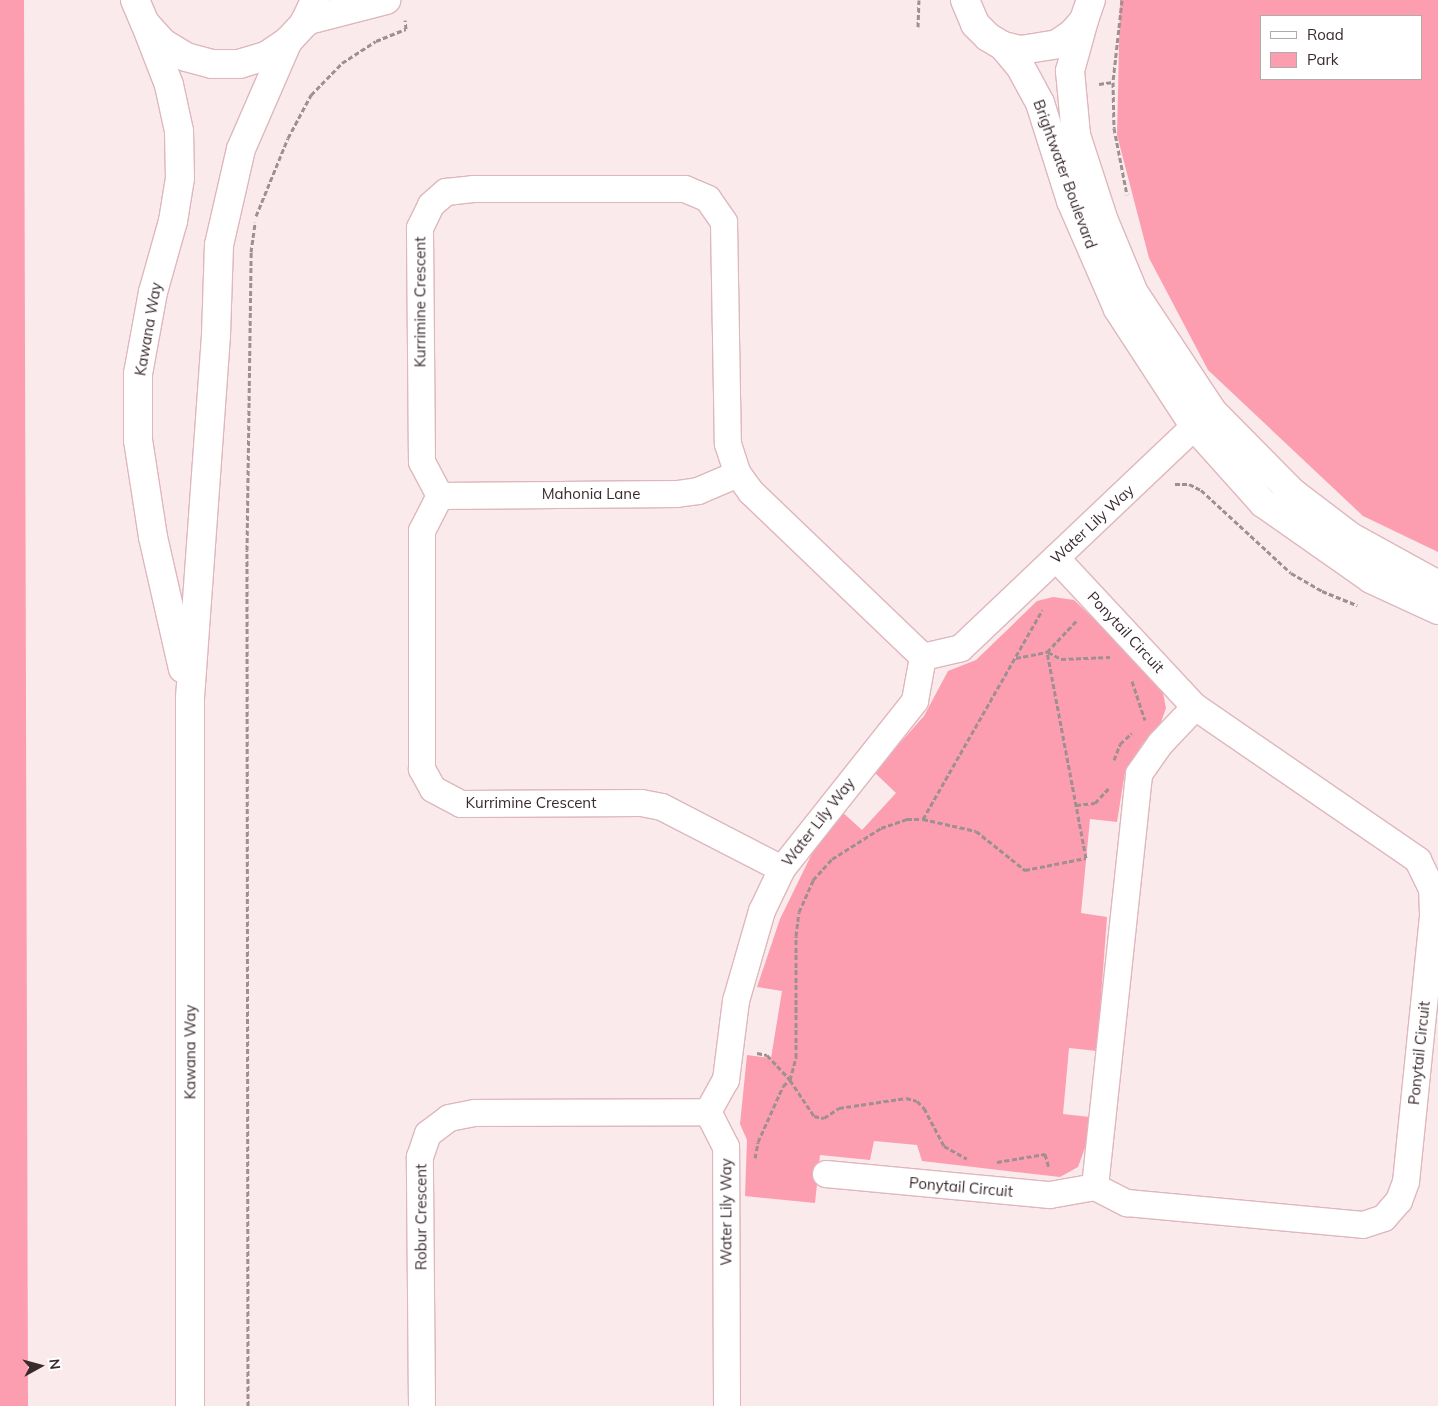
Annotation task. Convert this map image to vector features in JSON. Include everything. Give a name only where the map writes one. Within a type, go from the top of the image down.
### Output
[{"type":"main road","name":"Brightwater Boulevard","points":[[965,0],[975,24],[1003,46],[1020,66],[1040,103],[1071,201],[1118,309],[1203,419],[1263,503],[1371,579],[1438,610]]},
{"type":"main road","points":[[140,11],[163,43],[186,57],[212,64],[240,64],[266,56],[303,21],[396,6]]},
{"type":"main road","name":"Brightwater Boulevard","points":[[1088,10],[1070,71],[1076,134],[1104,221],[1134,293],[1203,419],[1293,494],[1351,537],[1438,585]]},
{"type":"main road","points":[[1003,46],[1021,50],[1057,44],[1088,10]]},
{"type":"main road","name":"Kawana Way","points":[[140,11],[169,85],[178,131],[180,178],[172,221],[153,292],[138,374],[138,440],[153,537],[190,698]]},
{"type":"main road","name":"Kawana Way","points":[[190,1406],[190,698],[215,345],[219,245],[241,149],[303,21]]},
{"type":"street","name":"Kurrimine Crescent","points":[[782,868],[662,807],[641,803],[461,804],[433,789],[422,769],[422,531],[440,496],[422,462],[420,228],[431,205],[446,192],[473,189],[685,189],[708,199],[724,222],[728,444],[738,474],[752,492],[923,657]]},
{"type":"street","name":"Water Lily Way","points":[[727,1406],[726,1147],[708,1112],[726,1080],[736,1001],[762,911],[782,868],[915,701],[923,657],[961,648],[1203,419]]},
{"type":"street","name":"Mahonia Lane","points":[[440,496],[677,494],[698,491],[738,474]]},
{"type":"street","name":"Ponytail Circuit","points":[[826,1174],[1050,1195],[1095,1187],[1128,1203],[1364,1225],[1384,1218],[1399,1201],[1406,1182],[1433,914],[1432,890],[1418,860],[1195,707],[1056,558]]},
{"type":"street","points":[[1095,1187],[1139,774],[1160,744],[1195,707]]},
{"type":"street","name":"Robur Crescent","points":[[422,1406],[420,1157],[428,1134],[449,1118],[475,1113],[708,1112]]},
{"type":"path","points":[[918,0],[918,27]]},
{"type":"path","points":[[1122,0],[1113,82],[1114,128],[1130,203]]},
{"type":"path","points":[[248,1406],[247,550],[251,252],[256,218],[288,138],[311,95],[342,63],[376,41],[406,29],[396,6]]},
{"type":"path","points":[[1169,486],[1189,484],[1201,490],[1291,573],[1322,591],[1367,609]]},
{"type":"path","points":[[923,819],[1045,605],[1044,599],[1027,585]]},
{"type":"path","points":[[1015,658],[1048,652],[1084,613]]},
{"type":"path","points":[[1048,652],[1061,659],[1094,656],[1116,660]]},
{"type":"path","points":[[754,1168],[758,1142],[783,1086],[790,1080],[796,1057],[796,936],[800,912],[813,880],[832,860],[881,828],[907,819],[923,819],[976,831],[1025,870],[1086,858],[1048,652]]},
{"type":"path","points":[[1128,672],[1145,719],[1143,725]]},
{"type":"path","points":[[1113,764],[1120,744],[1138,728]]},
{"type":"path","points":[[1076,805],[1095,803],[1103,797],[1110,780]]},
{"type":"path","points":[[730,1052],[767,1055],[790,1080],[814,1116],[824,1118],[839,1108],[883,1099],[906,1098],[917,1101],[944,1146],[973,1162]]},
{"type":"path","points":[[994,1162],[1045,1154],[1049,1172]]},
{"type":"green space","points":[[0,0],[24,0],[28,1406],[0,1406]]},
{"type":"green space","points":[[1120,0],[1438,0],[1438,552],[1363,516],[1208,370],[1149,258],[1117,135]]},
{"type":"green space","points":[[1053,597],[1074,600],[1151,674],[1162,688],[1166,708],[1159,728],[1143,743],[1125,772],[1117,822],[1090,819],[1081,913],[1107,917],[1097,1051],[1069,1048],[1063,1114],[1090,1117],[1087,1142],[1078,1167],[1060,1177],[922,1161],[917,1145],[874,1141],[870,1160],[820,1155],[815,1203],[745,1196],[747,1140],[740,1124],[747,1055],[771,1058],[782,991],[757,987],[780,919],[823,831],[840,810],[862,830],[896,793],[874,772],[924,716],[948,671],[976,660],[1037,601]]}]
